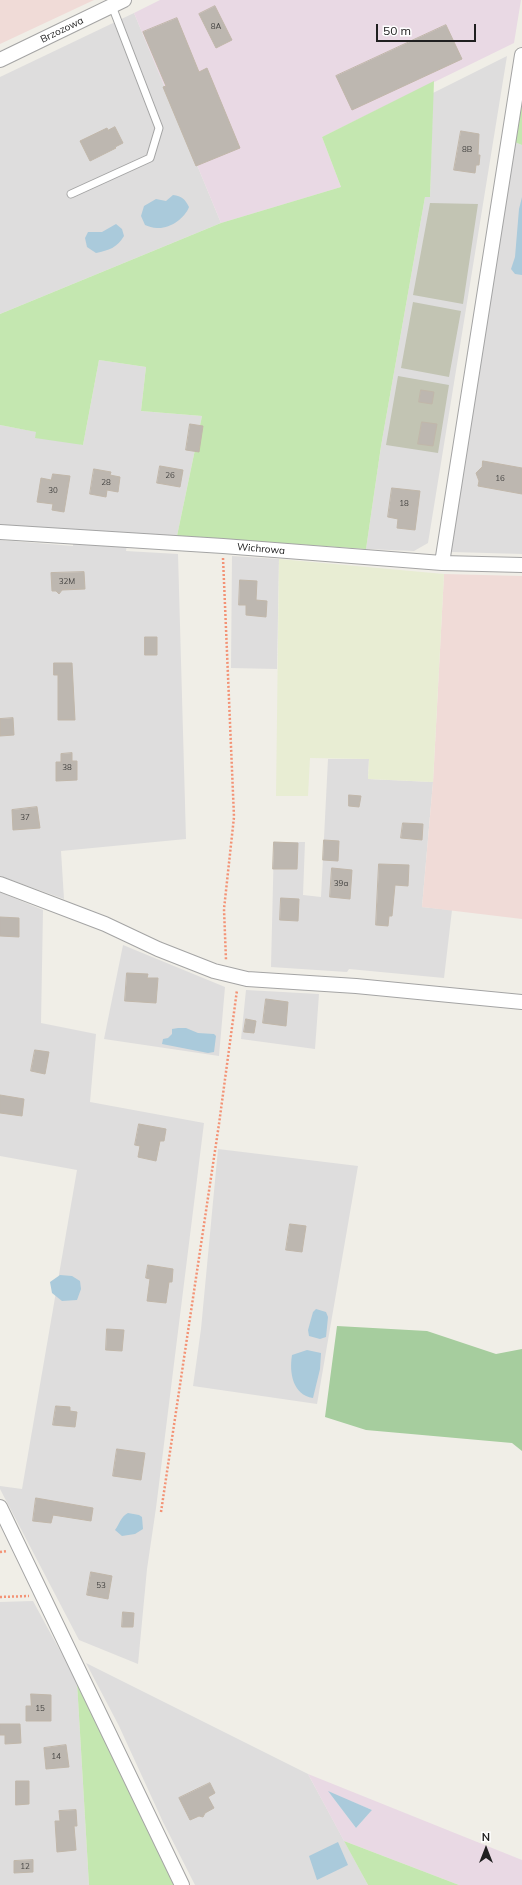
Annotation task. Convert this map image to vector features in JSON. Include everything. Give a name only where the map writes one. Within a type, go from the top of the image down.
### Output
[{"type":"street","name":"Brzozowa","points":[[0,60],[118,3]]},
{"type":"street","points":[[442,563],[522,55]]},
{"type":"street","name":"Wichrowa","points":[[0,532],[223,546],[442,563],[522,565]]},
{"type":"street","points":[[0,884],[105,924],[186,960],[232,976],[283,982],[356,986],[522,1002]]},
{"type":"street","points":[[0,1507],[182,1885]]},
{"type":"lane","points":[[71,194],[150,158],[159,128],[118,3]]},
{"type":"path","points":[[160,1512],[219,1124],[232,976],[224,909],[234,817],[223,546]]},
{"type":"path","points":[[0,1597],[44,1596]]},
{"type":"shaded area","points":[[0,0],[94,0],[0,44]]},
{"type":"shaded area","points":[[160,0],[521,0],[514,43],[322,137],[341,187],[221,223],[134,13]]},
{"type":"shaded area","points":[[134,13],[221,223],[0,314],[0,77]]},
{"type":"shaded area","points":[[507,56],[428,543],[414,551],[366,549],[381,446],[425,197],[430,197],[433,93]]},
{"type":"shaded area","points":[[512,141],[522,145],[522,554],[452,552],[447,546]]},
{"type":"shaded area","points":[[430,203],[478,204],[463,304],[413,295]]},
{"type":"shaded area","points":[[413,302],[461,311],[449,377],[401,368]]},
{"type":"shaded area","points":[[99,360],[146,367],[141,411],[202,416],[177,536],[129,533],[126,551],[178,554],[186,839],[61,851],[64,899],[0,876],[0,540],[73,546],[73,530],[0,526],[0,425],[37,432],[83,445]]},
{"type":"shaded area","points":[[398,376],[449,385],[438,453],[386,445]]},
{"type":"shaded area","points":[[232,556],[279,559],[277,669],[231,668]]},
{"type":"shaded area","points":[[279,559],[444,574],[433,782],[368,779],[369,759],[310,758],[308,796],[276,796]]},
{"type":"shaded area","points":[[444,574],[522,576],[522,919],[422,907],[433,782]]},
{"type":"shaded area","points":[[328,759],[369,759],[368,779],[433,782],[422,907],[452,910],[444,978],[349,969],[347,972],[271,967],[274,842],[305,842],[303,895],[321,897]]},
{"type":"shaded area","points":[[0,892],[43,910],[41,1023],[96,1034],[90,1102],[204,1123],[147,1569],[138,1664],[79,1640],[0,1489],[0,1486],[22,1489],[77,1170],[0,1156]]},
{"type":"shaded area","points":[[123,945],[225,987],[219,1056],[104,1039]]},
{"type":"shaded area","points":[[246,990],[319,994],[315,1049],[241,1039]]},
{"type":"shaded area","points":[[218,1149],[358,1166],[317,1404],[193,1386],[201,1329]]},
{"type":"shaded area","points":[[33,1601],[77,1682],[89,1885],[0,1885],[0,1602]]},
{"type":"shaded area","points":[[86,1663],[308,1774],[368,1885],[195,1885],[163,1822],[119,1726]]},
{"type":"shaded area","points":[[308,1774],[522,1860],[522,1885],[459,1885],[344,1841]],"holes":[[[329,1792],[372,1810],[356,1828]]]},
{"type":"green space","points":[[434,81],[430,197],[425,197],[381,446],[366,549],[177,536],[202,416],[141,411],[146,367],[99,360],[83,445],[35,438],[36,432],[0,425],[0,314],[221,223],[341,187],[322,137]]},
{"type":"green space","points":[[522,94],[522,145],[512,141]]},
{"type":"green space","points":[[337,1326],[427,1331],[496,1354],[522,1349],[522,1451],[512,1443],[366,1430],[325,1417]]},
{"type":"green space","points":[[77,1682],[175,1885],[89,1885]]},
{"type":"green space","points":[[344,1841],[459,1885],[368,1885]]},
{"type":"water","points":[[173,195],[179,196],[185,200],[189,207],[181,219],[172,225],[162,228],[155,228],[145,225],[141,216],[144,206],[156,199],[166,201]]},
{"type":"water","points":[[522,197],[522,275],[515,274],[511,269],[515,257],[519,209]]},
{"type":"water","points":[[116,224],[122,229],[124,236],[115,246],[96,253],[87,247],[85,238],[88,232],[102,232]]},
{"type":"water","points":[[186,1028],[198,1033],[214,1034],[216,1036],[214,1052],[208,1053],[162,1044],[163,1039],[168,1038],[172,1034],[172,1029]]},
{"type":"water","points":[[60,1275],[72,1276],[80,1281],[81,1289],[77,1300],[62,1301],[52,1293],[50,1282]]},
{"type":"water","points":[[316,1309],[326,1312],[328,1317],[326,1337],[320,1339],[309,1336],[308,1330],[313,1312]]},
{"type":"water","points":[[307,1350],[321,1353],[320,1369],[313,1398],[301,1393],[297,1388],[291,1369],[292,1355]]},
{"type":"water","points":[[128,1513],[142,1517],[143,1529],[135,1534],[122,1536],[115,1530],[122,1518]]},
{"type":"water","points":[[328,1791],[372,1810],[356,1828]]},
{"type":"water","points":[[338,1842],[348,1865],[317,1880],[309,1856]]},
{"type":"building","points":[[215,6],[232,40],[216,48],[199,14]]},
{"type":"building","points":[[177,18],[199,72],[207,68],[240,148],[196,166],[163,87],[166,86],[143,32]]},
{"type":"building","points":[[446,25],[462,59],[352,110],[336,76]]},
{"type":"building","points":[[115,127],[123,143],[90,161],[80,141],[107,128],[108,130]]},
{"type":"building","points":[[461,131],[479,134],[479,165],[476,165],[475,173],[454,170]]},
{"type":"building","points":[[421,390],[434,392],[432,404],[419,402]]},
{"type":"building","points":[[422,422],[437,424],[433,446],[418,444]]},
{"type":"building","points":[[190,424],[203,426],[199,452],[186,450]]},
{"type":"building","points":[[483,461],[522,468],[522,494],[478,486],[479,481],[476,473],[482,467]]},
{"type":"building","points":[[160,466],[183,470],[180,487],[157,483]]},
{"type":"building","points":[[94,469],[111,472],[110,475],[120,477],[118,492],[107,490],[106,497],[90,494]]},
{"type":"building","points":[[53,474],[70,476],[64,512],[52,510],[53,504],[37,502],[41,478],[51,480]]},
{"type":"building","points":[[392,488],[420,491],[415,530],[397,528],[398,519],[388,517]]},
{"type":"building","points":[[84,572],[85,589],[62,590],[59,594],[56,591],[52,591],[51,573]]},
{"type":"building","points":[[240,580],[257,581],[256,600],[267,601],[266,617],[246,615],[246,605],[239,605]]},
{"type":"building","points":[[145,637],[157,637],[157,655],[145,655]]},
{"type":"building","points":[[54,663],[72,663],[75,720],[58,720],[58,675],[54,675]]},
{"type":"building","points":[[13,718],[14,735],[0,736],[0,719]]},
{"type":"building","points":[[72,753],[72,761],[77,761],[77,780],[56,781],[56,762],[61,762],[61,754]]},
{"type":"building","points":[[349,795],[361,796],[359,807],[349,806]]},
{"type":"building","points":[[37,807],[40,828],[13,830],[12,810]]},
{"type":"building","points":[[403,823],[423,824],[422,840],[401,838]]},
{"type":"building","points":[[324,840],[339,841],[338,861],[323,860]]},
{"type":"building","points":[[274,842],[298,843],[297,869],[273,869]]},
{"type":"building","points":[[379,864],[409,865],[408,886],[395,885],[392,916],[389,916],[388,926],[376,925]]},
{"type":"building","points":[[332,868],[352,870],[350,899],[330,897]]},
{"type":"building","points":[[281,898],[299,899],[298,921],[280,920]]},
{"type":"building","points":[[0,917],[19,918],[19,937],[0,936]]},
{"type":"building","points":[[127,973],[148,974],[147,978],[158,978],[156,1003],[125,1001]]},
{"type":"building","points":[[266,999],[288,1002],[286,1026],[263,1023]]},
{"type":"building","points":[[246,1019],[256,1021],[254,1033],[244,1032]]},
{"type":"building","points":[[35,1050],[49,1052],[45,1074],[31,1071]]},
{"type":"building","points":[[0,1095],[24,1099],[22,1116],[0,1113]]},
{"type":"building","points":[[139,1124],[166,1129],[164,1141],[160,1141],[156,1161],[138,1157],[140,1146],[135,1145]]},
{"type":"building","points":[[290,1224],[306,1226],[302,1252],[286,1250]]},
{"type":"building","points":[[148,1265],[173,1269],[172,1282],[169,1282],[166,1303],[147,1301],[150,1279],[146,1278]]},
{"type":"building","points":[[107,1329],[124,1330],[122,1351],[106,1350]]},
{"type":"building","points":[[56,1406],[70,1407],[70,1411],[77,1412],[75,1427],[53,1425]]},
{"type":"building","points":[[117,1449],[145,1453],[141,1480],[113,1476]]},
{"type":"building","points":[[36,1498],[93,1508],[91,1521],[53,1515],[51,1523],[33,1521]]},
{"type":"building","points":[[91,1572],[112,1576],[108,1599],[87,1595]]},
{"type":"building","points":[[123,1612],[134,1613],[133,1627],[122,1627]]},
{"type":"building","points":[[31,1694],[51,1695],[51,1721],[26,1721],[26,1706],[31,1706]]},
{"type":"building","points":[[0,1724],[20,1724],[21,1743],[5,1744],[5,1735],[0,1735]]},
{"type":"building","points":[[66,1745],[69,1767],[46,1769],[44,1748]]},
{"type":"building","points":[[16,1781],[29,1781],[29,1804],[16,1805]]},
{"type":"building","points":[[210,1783],[215,1793],[208,1797],[214,1808],[205,1813],[203,1817],[199,1816],[190,1820],[179,1798]]},
{"type":"building","points":[[76,1810],[77,1826],[74,1826],[76,1850],[57,1852],[55,1821],[60,1821],[59,1811]]},
{"type":"building","points":[[33,1860],[33,1872],[14,1873],[14,1861]]}]
